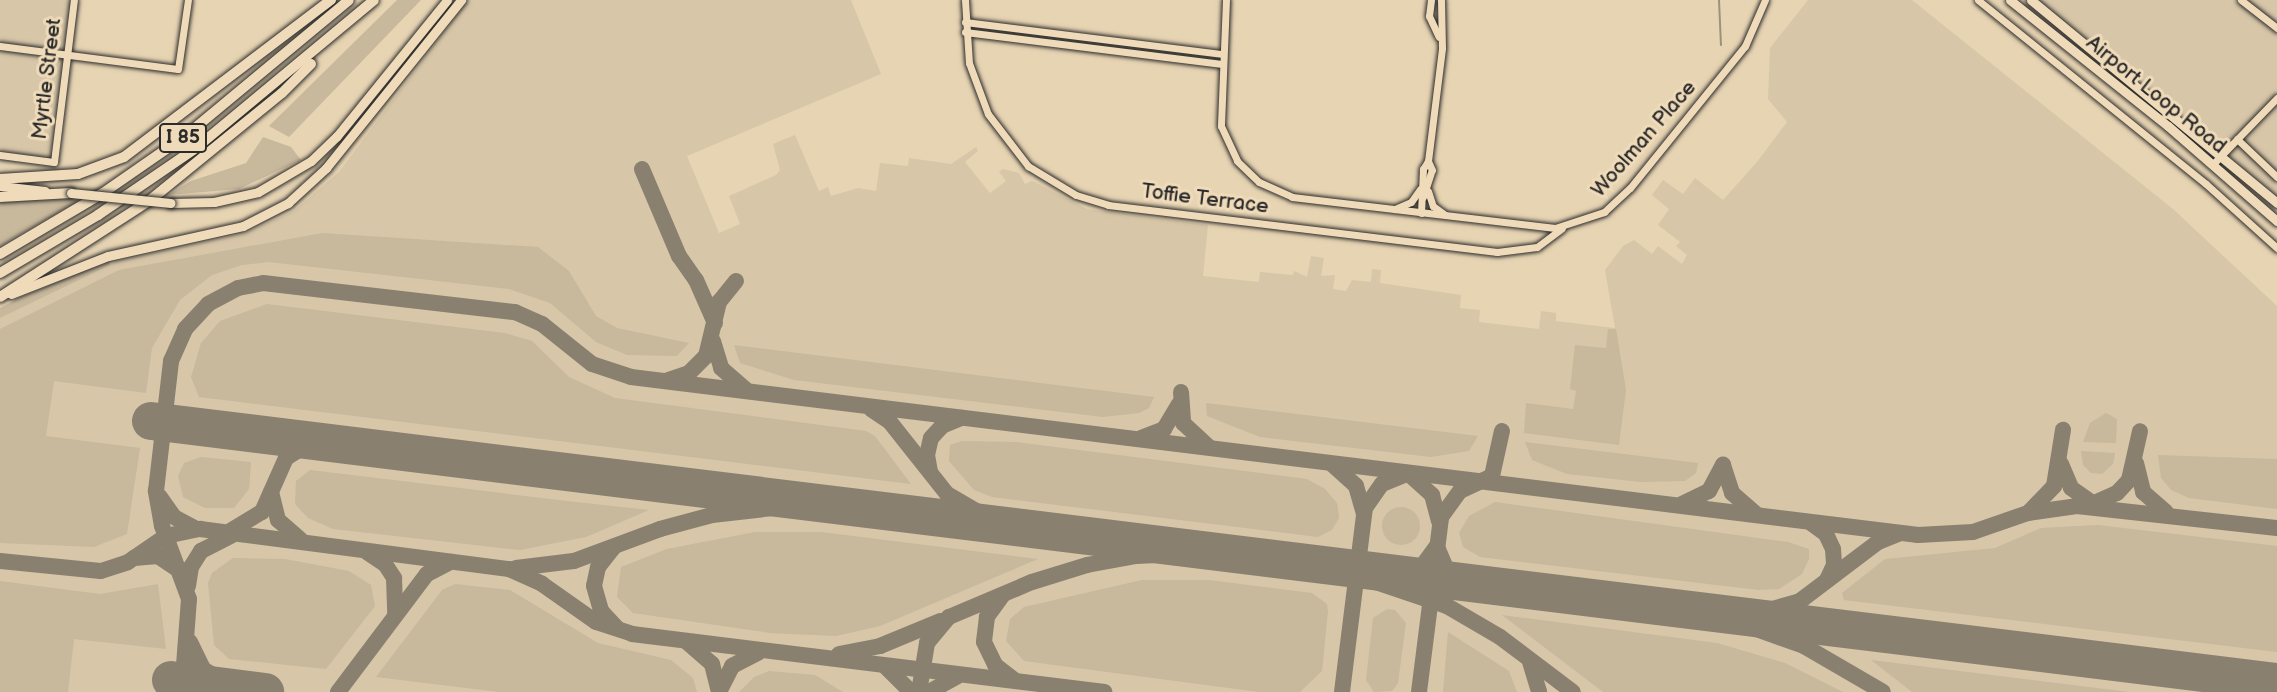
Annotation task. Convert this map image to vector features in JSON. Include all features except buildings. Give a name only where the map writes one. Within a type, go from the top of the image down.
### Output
[{"type":"highway","points":[[0,179],[68,176],[124,157],[331,0]]},
{"type":"highway","name":"I 85","points":[[0,254],[103,193],[184,137],[349,0]]},
{"type":"highway","name":"I 85","points":[[0,273],[159,176],[336,36],[374,0]]},
{"type":"highway","points":[[0,298],[149,201],[282,93],[336,36]]},
{"type":"highway","points":[[0,197],[71,193]]},
{"type":"main road","points":[[0,186],[171,203],[246,195],[276,184],[311,162],[337,136],[447,0]]},
{"type":"main road","points":[[0,298],[108,256],[243,226],[288,203],[326,168],[461,0]]},
{"type":"main road","name":"Airport Loop Road","points":[[2010,0],[2213,164],[2277,220]]},
{"type":"main road","name":"Airport Loop Road","points":[[2031,0],[2222,155],[2277,204]]},
{"type":"street","name":"Myrtle Street","points":[[0,155],[54,162],[74,0]]},
{"type":"street","points":[[0,46],[178,69],[188,0]]},
{"type":"street","name":"Toffie Terrace","points":[[965,0],[965,32],[974,78],[1003,138],[1041,176],[1092,201],[1497,252],[1537,247],[1562,228]]},
{"type":"street","name":"Woolman Place","points":[[1226,0],[1221,126],[1229,150],[1247,172],[1281,194],[1562,228],[1589,220],[1612,207],[1748,41],[1765,0]]},
{"type":"street","points":[[1421,213],[1424,192],[1432,170],[1428,161],[1442,48],[1429,16],[1431,0]]},
{"type":"street","points":[[1439,37],[1441,0]]},
{"type":"street","points":[[1978,0],[2206,184],[2277,248]]},
{"type":"street","points":[[2241,0],[2277,28]]},
{"type":"street","points":[[965,22],[1074,45],[1222,64]]},
{"type":"street","points":[[965,32],[1075,36],[1223,54]]},
{"type":"street","points":[[1074,45],[1075,36]]},
{"type":"street","points":[[1135,53],[1136,44]]},
{"type":"street","points":[[2213,164],[2277,98]]},
{"type":"street","points":[[2237,139],[2277,177]]},
{"type":"street","points":[[1394,209],[1411,202],[1424,192]]},
{"type":"street","points":[[1424,192],[1433,206],[1447,216]]},
{"type":"shaded area","points":[[0,0],[71,0],[52,158],[0,158]]},
{"type":"shaded area","points":[[397,0],[421,0],[289,137],[269,126]]},
{"type":"shaded area","points":[[468,0],[851,0],[881,74],[687,156],[719,233],[740,224],[729,196],[776,175],[780,170],[773,144],[795,135],[819,191],[828,187],[831,196],[858,188],[876,191],[880,163],[908,166],[909,158],[951,164],[976,147],[978,151],[965,162],[990,193],[1006,181],[999,172],[1003,169],[1019,173],[1025,184],[1032,181],[1087,209],[1208,225],[1203,276],[1259,282],[1260,272],[1293,275],[1294,271],[1307,277],[1311,256],[1324,258],[1321,276],[1335,275],[1333,289],[1346,291],[1352,280],[1371,282],[1372,269],[1381,270],[1380,283],[1461,295],[1460,308],[1480,310],[1479,322],[1539,329],[1541,311],[1556,313],[1556,321],[1615,328],[1605,270],[1623,246],[1634,240],[1652,254],[1658,246],[1682,264],[1687,255],[1676,246],[1680,242],[1658,225],[1669,209],[1652,195],[1663,180],[1683,194],[1695,178],[1723,200],[1757,162],[1787,122],[1768,99],[1770,48],[1808,0],[1912,0],[2173,209],[2277,306],[2277,692],[0,692],[0,313],[118,261],[243,234],[294,211],[339,172]]},
{"type":"shaded area","points":[[2036,0],[2277,0],[2277,207]]},
{"type":"shaded area","points":[[263,137],[291,147],[301,160],[239,189],[168,195],[191,181],[246,163]]},
{"type":"shaded area","points":[[64,198],[78,201],[0,246],[0,199]]},
{"type":"shaded area","points":[[322,233],[538,247],[569,271],[596,316],[617,328],[689,343],[677,356],[627,355],[596,342],[550,303],[509,289],[269,262],[242,265],[212,275],[180,300],[152,348],[146,393],[54,381],[46,436],[140,448],[127,534],[94,547],[0,543],[0,329],[119,270]]},
{"type":"shaded area","points":[[109,261],[110,265],[0,318],[0,308],[21,297]]},
{"type":"shaded area","points":[[267,304],[505,333],[532,341],[569,377],[615,398],[866,431],[875,436],[911,484],[199,397],[191,377],[201,343],[220,321]]},
{"type":"shaded area","points":[[1608,329],[1616,329],[1626,390],[1619,445],[1524,433],[1526,403],[1573,409],[1576,391],[1570,389],[1575,345],[1606,348]]},
{"type":"shaded area","points":[[734,345],[1154,397],[1149,408],[1139,413],[1103,417],[794,380],[740,363]]},
{"type":"shaded area","points":[[1206,403],[1478,436],[1469,451],[1431,457],[1260,437],[1207,416]]},
{"type":"shaded area","points":[[2106,413],[2117,419],[2116,443],[2083,442],[2090,423]]},
{"type":"shaded area","points":[[962,441],[1016,442],[1307,479],[1325,489],[1337,503],[1339,518],[1332,530],[1318,537],[992,497],[974,490],[949,461],[950,445]]},
{"type":"shaded area","points":[[1525,442],[1698,463],[1696,473],[1685,481],[1641,482],[1567,474],[1532,460]]},
{"type":"shaded area","points":[[2081,451],[2115,453],[2113,464],[2102,474],[2091,473],[2083,465]]},
{"type":"shaded area","points":[[2158,455],[2277,459],[2277,509],[2189,498],[2171,490],[2161,478]]},
{"type":"shaded area","points":[[201,457],[251,462],[249,489],[234,508],[205,508],[183,497],[178,476],[184,463]]},
{"type":"shaded area","points":[[310,470],[649,510],[586,537],[520,550],[333,529],[308,518],[295,504],[296,481]]},
{"type":"shaded area","points":[[1495,502],[1788,542],[1809,549],[1809,559],[1802,574],[1779,589],[1759,590],[1480,557],[1463,547],[1459,533],[1469,516]]},
{"type":"shaded area","points":[[1401,507],[1414,513],[1420,526],[1414,539],[1401,545],[1388,539],[1382,526],[1388,513]]},
{"type":"shaded area","points":[[2098,525],[2277,546],[2277,652],[1844,600],[1842,593],[1885,559],[1995,548],[2041,528]]},
{"type":"shaded area","points":[[755,532],[821,532],[1038,559],[880,626],[836,636],[770,633],[633,613],[617,597],[621,567],[667,549]]},
{"type":"shaded area","points":[[233,558],[285,559],[349,571],[371,585],[375,606],[326,669],[229,659],[214,645],[208,583],[212,573]]},
{"type":"shaded area","points":[[1142,580],[1209,580],[1312,593],[1327,604],[1328,611],[1322,671],[1300,692],[1259,692],[1024,661],[1006,641],[1010,619],[1024,607]]},
{"type":"shaded area","points":[[0,581],[100,594],[158,584],[166,649],[74,639],[68,692],[0,692]]},
{"type":"shaded area","points":[[455,584],[510,590],[598,643],[671,660],[693,678],[697,692],[499,692],[376,677],[442,590]]},
{"type":"shaded area","points":[[1387,609],[1395,610],[1406,623],[1398,683],[1392,691],[1374,692],[1366,680],[1373,618]]},
{"type":"shaded area","points":[[1502,615],[1717,643],[1785,663],[1843,692],[1603,692]]},
{"type":"shaded area","points":[[1448,632],[1509,671],[1517,692],[1443,692]]},
{"type":"shaded area","points":[[1871,660],[2129,692],[1912,692]]},
{"type":"shaded area","points":[[769,671],[815,675],[843,692],[739,692],[754,677]]},
{"type":"waterway","points":[[1719,0],[1721,45]]},
{"type":"taxiway","points":[[642,169],[679,256],[696,280],[715,323]]},
{"type":"taxiway","points":[[668,380],[689,373],[706,356],[719,302],[736,281]]},
{"type":"taxiway","points":[[182,692],[189,599],[162,526],[156,491],[171,361],[185,329],[208,304],[238,288],[263,283],[515,312],[542,324],[592,364],[631,377],[1918,535],[1973,532],[2028,513],[2077,506],[2277,528]]},
{"type":"taxiway","points":[[713,341],[721,368],[745,389]]},
{"type":"taxiway","points":[[1181,392],[1183,423],[1208,446]]},
{"type":"taxiway","points":[[1141,438],[1164,429],[1179,404]]},
{"type":"taxiway","points":[[871,409],[890,422],[947,494],[1002,526]]},
{"type":"taxiway","points":[[930,472],[927,455],[931,438],[942,426],[961,418]]},
{"type":"taxiway","points":[[2030,511],[2054,486],[2063,430]]},
{"type":"taxiway","points":[[1419,692],[1441,517],[1460,491],[1492,476],[1502,431]]},
{"type":"taxiway","points":[[2092,504],[2117,493],[2129,480],[2140,431]]},
{"type":"taxiway","points":[[230,531],[262,512],[286,458],[307,445],[325,443]]},
{"type":"taxiway","points":[[2136,463],[2143,492],[2166,512]]},
{"type":"taxiway","points":[[2061,464],[2071,488],[2094,504]]},
{"type":"taxiway","points":[[1333,465],[1356,486],[1364,514]]},
{"type":"taxiway","points":[[1723,465],[1732,493],[1755,513]]},
{"type":"taxiway","points":[[1682,504],[1709,491],[1723,465]]},
{"type":"taxiway","points":[[1342,692],[1365,508],[1382,484],[1407,474]]},
{"type":"taxiway","points":[[1410,475],[1432,495],[1439,521]]},
{"type":"taxiway","points":[[271,492],[278,520],[301,540]]},
{"type":"taxiway","points":[[160,497],[174,517],[197,529]]},
{"type":"taxiway","points":[[516,568],[574,561],[660,529],[712,515],[817,503]]},
{"type":"taxiway","points":[[1811,523],[1826,534],[1833,549],[1834,565],[1827,580]]},
{"type":"taxiway","points":[[0,561],[101,571],[128,562],[166,536],[200,529],[509,569],[542,584],[596,622],[632,634],[1104,692]]},
{"type":"taxiway","points":[[1745,617],[1800,601],[1878,542],[1898,534]]},
{"type":"taxiway","points":[[188,586],[191,567],[201,551],[231,536]]},
{"type":"taxiway","points":[[1399,574],[1423,565],[1436,547]]},
{"type":"taxiway","points":[[1437,547],[1446,568],[1467,583]]},
{"type":"taxiway","points":[[613,548],[598,567],[594,586],[601,611],[617,628]]},
{"type":"taxiway","points":[[367,552],[385,564],[394,578],[395,614]]},
{"type":"taxiway","points":[[919,692],[927,643],[949,617],[1032,582],[1087,565],[1136,556],[1218,552]]},
{"type":"taxiway","points":[[134,558],[158,556],[180,571]]},
{"type":"taxiway","points":[[338,692],[427,574],[451,562]]},
{"type":"taxiway","points":[[1325,565],[1447,606],[1500,637],[1573,692]]},
{"type":"taxiway","points":[[1002,596],[987,617],[984,642],[995,665],[1013,679]]},
{"type":"taxiway","points":[[1709,612],[1804,646],[1883,692]]},
{"type":"taxiway","points":[[839,654],[880,646],[940,621]]},
{"type":"taxiway","points":[[190,642],[203,669],[235,688]]},
{"type":"taxiway","points":[[688,643],[712,664],[719,692]]},
{"type":"taxiway","points":[[719,692],[732,666],[759,652]]},
{"type":"taxiway","points":[[1530,662],[1539,692]]},
{"type":"taxiway","points":[[886,667],[911,692]]},
{"type":"taxiway","points":[[929,692],[958,676]]},
{"type":"runway","points":[[151,421],[2277,682]]},
{"type":"runway","points":[[171,680],[265,692]]}]
